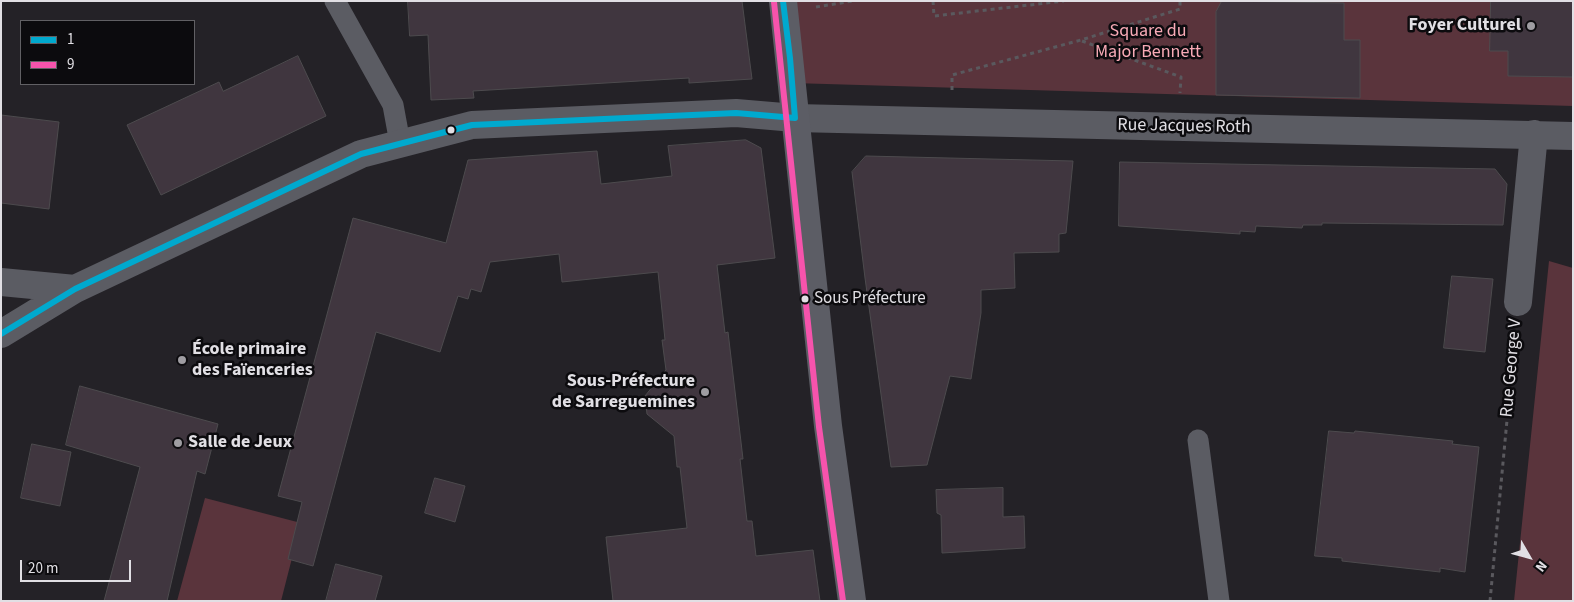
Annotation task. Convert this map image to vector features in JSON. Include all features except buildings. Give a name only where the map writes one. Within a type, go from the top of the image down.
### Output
[{"type":"main road","points":[[783,1],[828,426],[852,601]]},
{"type":"street","name":"Rue Jacques Roth","points":[[1,334],[75,289],[361,154],[472,125],[736,113],[795,118],[1573,136]]},
{"type":"street","name":"Rue George V","points":[[1518,302],[1534,134]]},
{"type":"street","points":[[1,282],[75,289]]},
{"type":"lane","points":[[335,1],[393,105],[400,143]]},
{"type":"lane","points":[[1198,440],[1220,601]]},
{"type":"path","points":[[933,1],[934,16],[1064,1]]},
{"type":"path","points":[[1028,1],[1028,6]]},
{"type":"path","points":[[951,121],[952,75],[1081,40],[1180,9],[1180,1]]},
{"type":"path","points":[[1081,40],[1181,77],[1178,126]]},
{"type":"path","name":"Rue George V","points":[[1490,601],[1518,302]]},
{"type":"green space","name":"Square du Major Bennett","points":[[778,1],[1573,1],[1573,106],[792,83]]},
{"type":"green space","points":[[1549,261],[1573,268],[1573,601],[1514,601]]},
{"type":"green space","points":[[205,498],[301,523],[281,601],[177,601]]},
{"type":"transit line","name":"1","points":[[1,334],[75,289],[361,154],[472,125],[736,113],[795,118],[783,1]]},
{"type":"transit line","name":"9","points":[[774,2],[819,427],[843,601]]},
{"type":"place","name":"Foyer Culturel","points":[[1531,26]]},
{"type":"place","name":"Sous Préfecture","points":[[805,299]]},
{"type":"place","name":"École primaire des Faïenceries","points":[[182,360]]},
{"type":"place","name":"Sous-Préfecture de Sarreguemines","points":[[705,392]]},
{"type":"place","name":"Salle de Jeux","points":[[178,443]]}]
